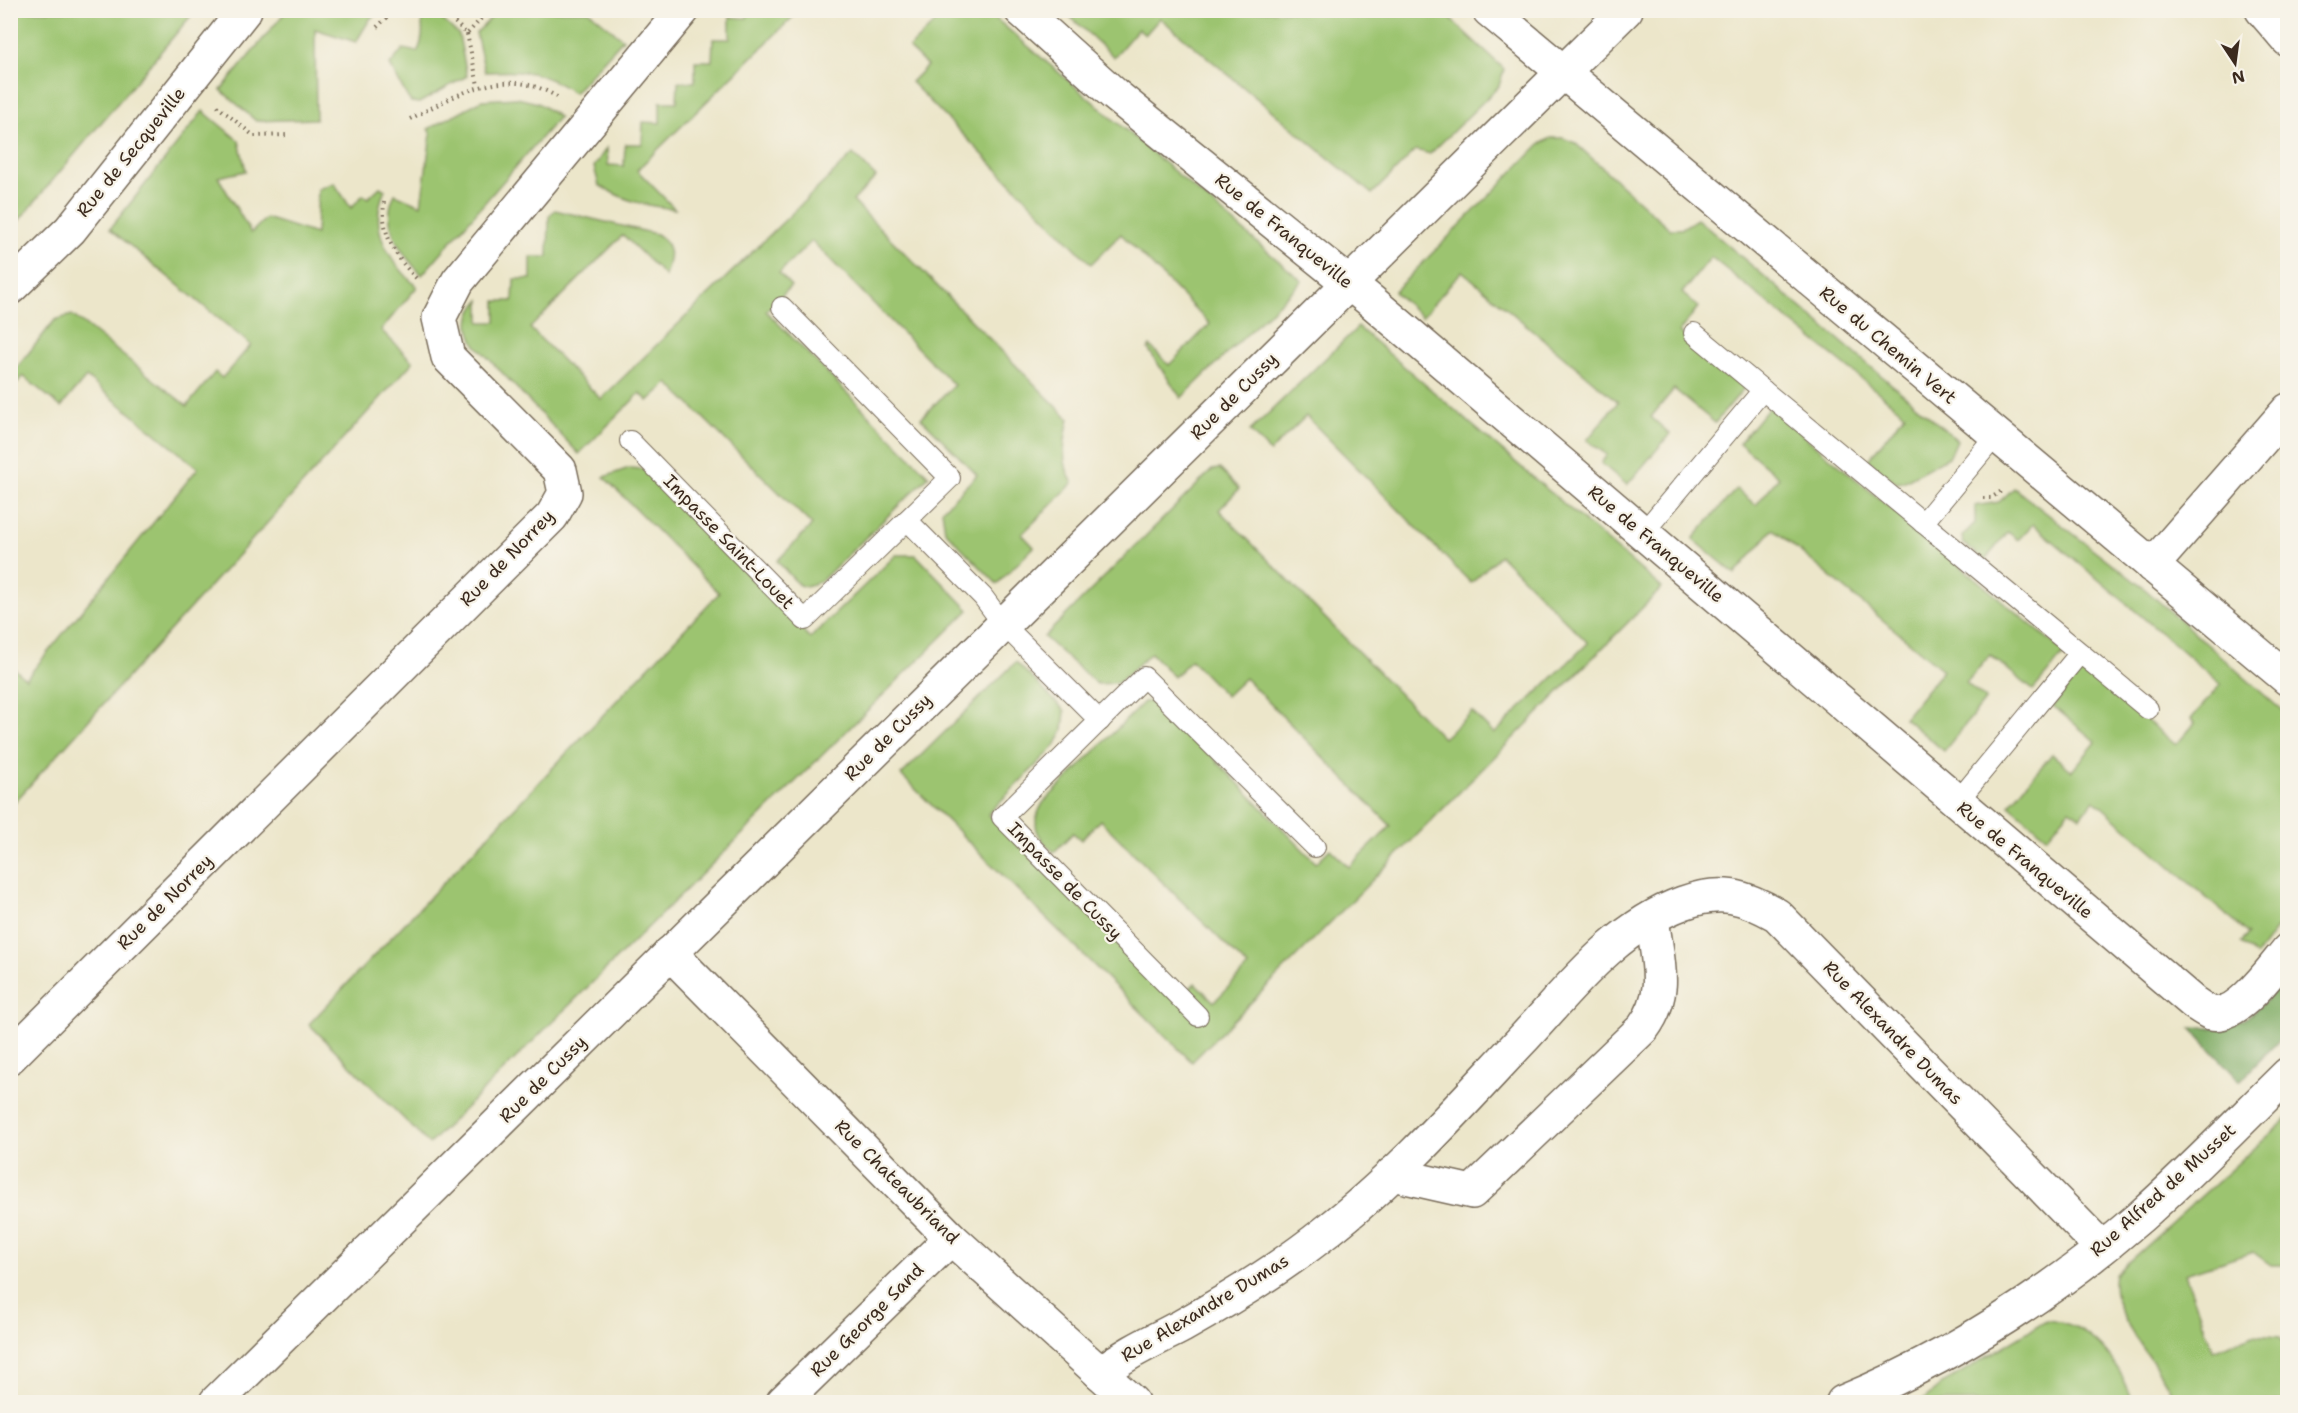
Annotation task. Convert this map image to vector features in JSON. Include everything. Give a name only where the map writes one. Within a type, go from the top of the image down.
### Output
[{"type":"street","name":"Rue de Secqueville","points":[[10,288],[70,230],[245,10]]},
{"type":"street","name":"Rue de Norrey","points":[[10,1057],[552,516],[566,493],[560,470],[448,357],[439,318],[458,281],[683,10]]},
{"type":"street","name":"Rue de Franqueville","points":[[1021,10],[1114,94],[1349,282],[2194,1003],[2211,1013],[2226,1011],[2242,1003],[2288,950]]},
{"type":"street","name":"Rue du Chemin Vert","points":[[1489,10],[2288,679]]},
{"type":"street","name":"Rue de Cussy","points":[[216,1402],[1626,10]]},
{"type":"street","points":[[2262,10],[2288,40]]},
{"type":"street","points":[[2152,566],[2288,410]]},
{"type":"street","name":"Rue Alexandre Dumas","points":[[1100,1373],[1128,1352],[1181,1326],[1257,1282],[1326,1232],[1392,1174],[1449,1118],[1611,945],[1652,918],[1683,903],[1728,895],[1750,900],[1777,915],[2102,1248]]},
{"type":"street","points":[[1392,1174],[1472,1192],[1643,1028],[1656,1011],[1661,992],[1652,918]]},
{"type":"street","name":"Rue Chateaubriand","points":[[670,953],[951,1238],[1132,1402]]},
{"type":"street","name":"Rue Alfred de Musset","points":[[1843,1402],[1916,1368],[1981,1332],[2102,1248],[2204,1158],[2288,1074]]},
{"type":"street","name":"Rue George Sand","points":[[783,1402],[951,1238]]},
{"type":"lane","name":"Impasse Saint-Louet","points":[[630,441],[805,620],[950,478],[782,307]]},
{"type":"lane","points":[[1694,333],[2148,709]]},
{"type":"lane","points":[[1643,533],[1762,390]]},
{"type":"lane","points":[[1923,523],[1996,435]]},
{"type":"lane","points":[[907,520],[984,597],[1003,624],[1100,721]]},
{"type":"lane","points":[[1957,801],[2080,653]]},
{"type":"lane","name":"Impasse de Cussy","points":[[1198,1017],[1002,817],[1144,677],[1315,847]]},
{"type":"path","points":[[377,27],[394,10]]},
{"type":"path","points":[[442,10],[467,34],[478,85]]},
{"type":"path","points":[[467,34],[489,10]]},
{"type":"path","points":[[410,119],[478,85],[519,83],[544,88],[563,102]]},
{"type":"path","points":[[214,104],[254,136],[289,135]]},
{"type":"path","points":[[384,202],[383,213],[389,243],[404,267],[424,286]]},
{"type":"green space","points":[[10,11],[195,11],[11,230],[10,230]]},
{"type":"green space","points":[[286,11],[380,11],[370,19],[356,42],[315,29],[316,119],[256,121],[221,90]]},
{"type":"green space","points":[[418,11],[433,11],[459,35],[467,76],[419,103],[411,102],[390,65],[403,49],[417,52],[422,32]]},
{"type":"green space","points":[[498,11],[589,11],[623,39],[574,93],[552,80],[532,73],[485,72],[476,33]]},
{"type":"green space","points":[[748,11],[799,11],[637,170],[675,209],[636,202],[599,185],[594,167],[607,147],[608,165],[624,166],[625,144],[642,144],[643,122],[660,123],[660,102],[677,102],[678,82],[695,82],[695,61],[712,61],[713,39],[730,39],[730,17],[747,18]]},
{"type":"green space","points":[[947,11],[987,11],[1302,281],[1181,398],[1148,349],[1150,346],[1169,365],[1210,324],[1121,234],[1091,264],[911,82],[927,66],[909,48]]},
{"type":"green space","points":[[1064,11],[1442,11],[1504,69],[1499,86],[1430,154],[1416,150],[1372,194],[1160,18],[1145,35],[1138,29],[1114,57]]},
{"type":"green space","points":[[517,98],[538,103],[559,117],[422,275],[400,248],[391,227],[390,216],[395,194],[421,205],[431,134],[428,129],[482,100]]},
{"type":"green space","points":[[203,111],[239,141],[246,171],[218,177],[251,233],[266,218],[316,234],[318,189],[334,183],[351,208],[363,195],[368,198],[380,187],[385,190],[378,218],[380,231],[390,255],[417,287],[381,330],[413,362],[11,806],[11,666],[26,679],[198,468],[86,377],[61,407],[23,376],[11,390],[11,375],[55,320],[72,315],[187,406],[215,372],[222,378],[251,345],[110,229]]},
{"type":"green space","points":[[1551,138],[1563,138],[1575,143],[1670,229],[1681,229],[1697,219],[1957,440],[1950,456],[1903,482],[1897,483],[1868,460],[1905,414],[1711,257],[1682,293],[1698,307],[1679,332],[1745,387],[1715,423],[1674,389],[1651,417],[1670,434],[1627,485],[1601,463],[1607,455],[1587,440],[1618,402],[1462,271],[1422,317],[1394,292],[1540,144]]},
{"type":"green space","points":[[853,154],[876,177],[853,201],[1069,419],[1065,459],[1066,468],[1073,483],[1022,534],[1034,547],[997,584],[945,531],[942,510],[977,475],[921,418],[954,385],[812,241],[779,273],[791,286],[766,311],[929,476],[821,581],[806,587],[799,585],[777,561],[812,525],[668,383],[648,401],[640,393],[579,454],[475,344],[472,338],[469,326],[470,316],[480,300],[480,322],[496,322],[496,301],[513,301],[514,279],[531,279],[531,257],[548,257],[549,216],[555,210],[656,234],[669,248],[665,276],[623,235],[530,328],[601,399]]},
{"type":"green space","points":[[1358,327],[1662,588],[1192,1062],[901,775],[1016,662],[1065,711],[1063,730],[1055,746],[988,814],[1176,1002],[1195,983],[1214,1002],[1248,967],[1100,820],[1081,840],[1073,833],[1054,852],[1043,841],[1037,830],[1037,818],[1043,803],[1144,702],[1158,701],[1316,863],[1330,849],[1349,867],[1391,826],[1245,678],[1226,696],[1191,660],[1174,677],[1151,653],[1118,683],[1097,684],[1044,637],[1212,470],[1220,469],[1239,489],[1219,510],[1443,738],[1472,712],[1494,734],[1588,643],[1500,555],[1471,583],[1306,416],[1270,452],[1250,431]]},
{"type":"green space","points":[[1769,407],[2065,653],[2033,690],[1990,655],[1966,683],[1986,699],[1944,751],[1904,718],[1943,670],[1773,529],[1735,574],[1693,539],[1736,489],[1756,505],[1779,477],[1739,443]]},
{"type":"green space","points":[[629,468],[642,469],[654,477],[810,638],[896,555],[916,555],[969,610],[429,1144],[309,1024],[719,593],[604,477]]},
{"type":"green space","points":[[2014,488],[2146,590],[2287,715],[2287,919],[2275,930],[2256,956],[2241,943],[2248,934],[2094,800],[2080,817],[2070,810],[2047,837],[2009,805],[2052,754],[2072,771],[2096,742],[2053,706],[2084,668],[2176,745],[2195,723],[2191,719],[2221,684],[2033,524],[2018,540],[2008,532],[1985,560],[1963,543],[1962,536],[1975,523],[1975,506],[1999,502]]},
{"type":"green space","points":[[2287,975],[2287,1032],[2240,1081],[2191,1028],[2225,1026],[2247,1017],[2266,1000]]},
{"type":"green space","points":[[2287,1119],[2287,1265],[2271,1265],[2253,1252],[2185,1274],[2213,1351],[2253,1335],[2280,1337],[2287,1347],[2287,1402],[2175,1402],[2159,1371],[2119,1307],[2114,1290],[2115,1274]]},
{"type":"green space","points":[[2046,1320],[2077,1329],[2102,1348],[2120,1373],[2133,1402],[1921,1402],[1942,1384]]}]
